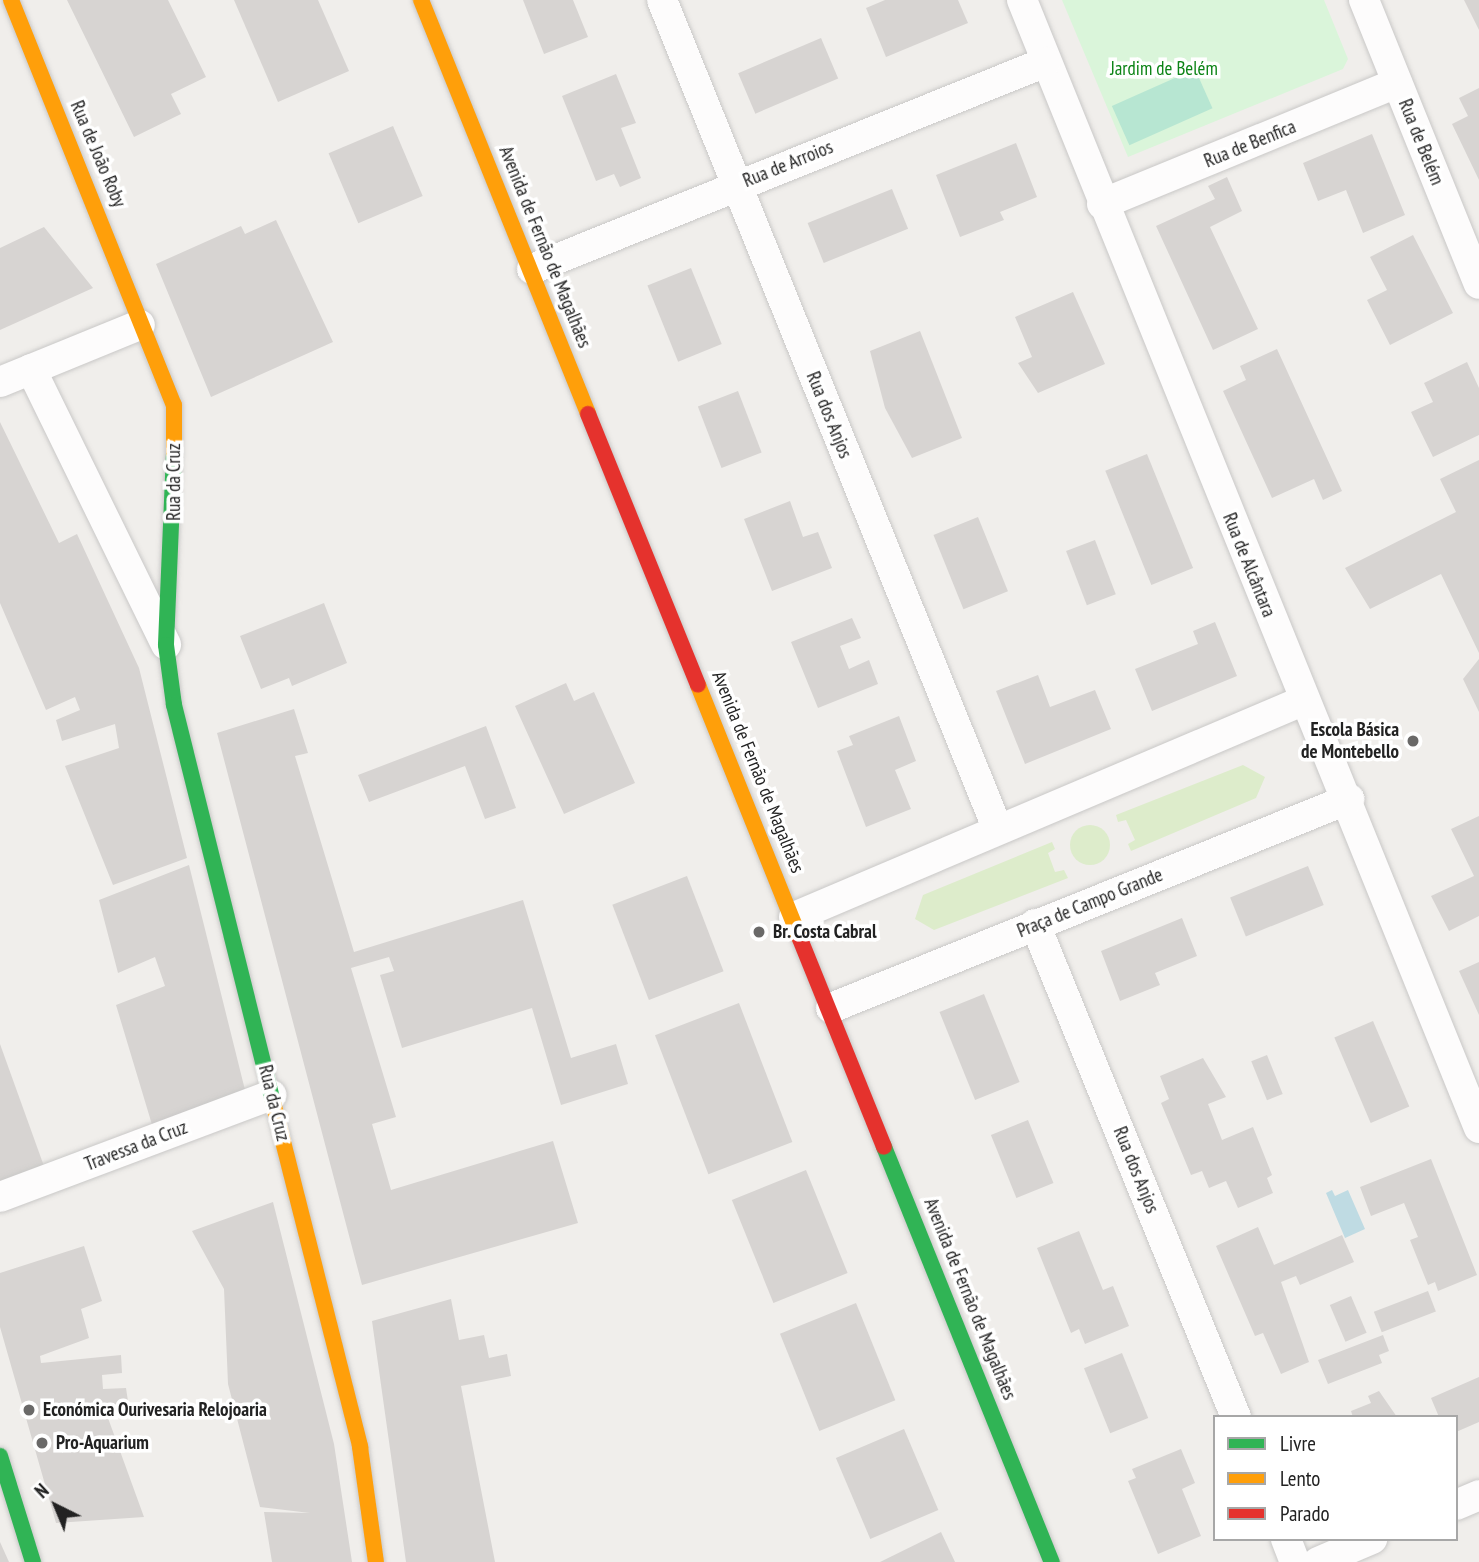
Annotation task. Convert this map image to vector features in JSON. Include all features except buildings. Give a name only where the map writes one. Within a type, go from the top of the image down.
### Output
[{"type":"main road","name":"Rua de João Roby","points":[[10,0],[135,297],[139,325]]},
{"type":"main road","name":"Avenida de Fernão de Magalhães","points":[[421,0],[831,1007],[1052,1562]]},
{"type":"main road","name":"Rua da Cruz","points":[[139,325],[174,405],[174,555],[166,645],[179,728],[360,1447],[376,1562]]},
{"type":"main road","points":[[0,1455],[33,1562]]},
{"type":"street","name":"Rua dos Anjos","points":[[662,0],[998,830]]},
{"type":"street","name":"Rua de Alcântara","points":[[1022,0],[1102,204],[1305,700],[1349,799],[1479,1128]]},
{"type":"street","name":"Rua de Belém","points":[[1364,0],[1479,284]]},
{"type":"street","name":"Rua de Arroios","points":[[532,270],[736,185],[1045,62]]},
{"type":"street","name":"Rua de Benfica","points":[[1102,204],[1397,83]]},
{"type":"street","points":[[0,382],[139,325]]},
{"type":"street","name":"Rua da Cruz","points":[[31,369],[166,645]]},
{"type":"street","points":[[794,917],[1305,700]]},
{"type":"street","name":"Praça de Campo Grande","points":[[831,1007],[1349,799]]},
{"type":"street","name":"Rua dos Anjos","points":[[1035,924],[1235,1415]]},
{"type":"street","name":"Travessa da Cruz","points":[[0,1197],[272,1095]]},
{"type":"street","points":[[1458,1504],[1479,1496]]},
{"type":"street","points":[[1287,1541],[1295,1562]]},
{"type":"street","points":[[1318,1562],[1368,1541]]},
{"type":"green space","name":"Jardim de Belém","points":[[1062,0],[1324,0],[1348,59],[1343,69],[1128,157]]},
{"type":"green space","points":[[1195,69],[1212,108],[1129,145],[1112,106]]},
{"type":"green space","points":[[1243,765],[1265,777],[1256,798],[1131,851],[1128,844],[1135,840],[1126,820],[1118,822],[1116,815]]},
{"type":"green space","points":[[1090,825],[1098,826],[1104,831],[1109,837],[1109,853],[1104,859],[1098,864],[1090,865],[1082,864],[1076,859],[1071,853],[1070,845],[1071,837],[1076,831],[1082,826]]},
{"type":"green space","points":[[1052,842],[1055,849],[1048,853],[1055,872],[1064,870],[1068,878],[934,930],[915,919],[923,895]]},
{"type":"water","points":[[1332,1190],[1335,1196],[1348,1190],[1365,1229],[1345,1238],[1326,1193]]},
{"type":"traffic: fast","points":[[174,453],[166,645],[174,705],[273,1102]]},
{"type":"traffic: fast","points":[[884,1147],[1052,1562]]},
{"type":"traffic: fast","points":[[0,1456],[33,1562]]},
{"type":"traffic: slow","points":[[11,0],[174,405],[174,453]]},
{"type":"traffic: slow","points":[[421,0],[588,414]]},
{"type":"traffic: slow","points":[[698,685],[800,939]]},
{"type":"traffic: slow","points":[[273,1102],[360,1447],[376,1562]]},
{"type":"traffic: jam","points":[[588,414],[698,685]]},
{"type":"traffic: jam","points":[[800,939],[884,1147]]},
{"type":"place","name":"Escola Básica de Montebello","points":[[1413,741]]},
{"type":"place","name":"Br. Costa Cabral","points":[[759,932]]},
{"type":"place","name":"Económica Ourivesaria Relojoaria","points":[[29,1410]]},
{"type":"place","name":"Pro-Aquarium","points":[[42,1443]]}]
